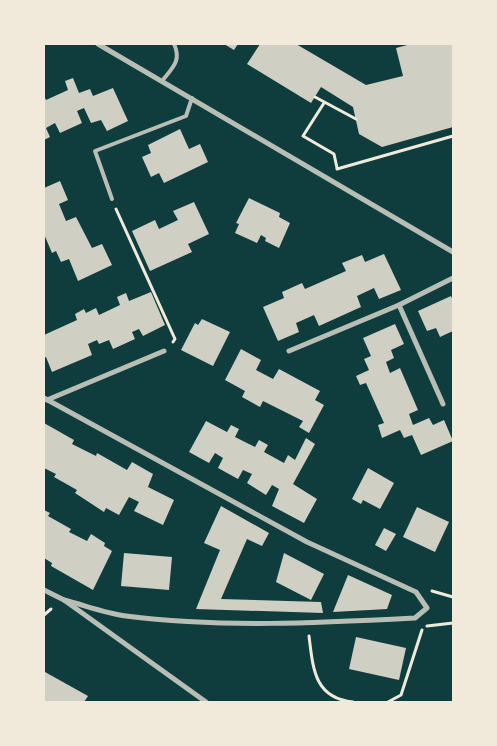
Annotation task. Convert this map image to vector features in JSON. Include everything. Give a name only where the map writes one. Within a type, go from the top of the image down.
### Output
[{"type":"street","points":[[98,44],[453,252]]},
{"type":"street","points":[[289,351],[399,305],[453,278]]},
{"type":"street","points":[[399,305],[443,404]]},
{"type":"street","points":[[45,399],[164,352]]},
{"type":"street","points":[[45,399],[307,542],[416,592],[427,608],[415,618],[307,622],[200,622],[134,617],[64,600]]},
{"type":"street","points":[[44,590],[64,600],[206,702]]},
{"type":"lane","points":[[162,81],[178,62],[178,52],[174,44]]},
{"type":"lane","points":[[112,200],[95,151],[186,116],[192,98]]},
{"type":"path","points":[[315,97],[356,119]]},
{"type":"path","points":[[324,103],[304,136],[334,154],[337,168]]},
{"type":"path","points":[[328,179],[337,168],[453,136]]},
{"type":"path","points":[[112,200],[175,339],[164,352]]},
{"type":"path","points":[[307,622],[315,673],[321,689],[330,695],[352,702]]},
{"type":"path","points":[[388,702],[401,695],[424,625]]},
{"type":"building","points":[[224,44],[238,44],[234,50]]},
{"type":"building","points":[[260,44],[296,44],[366,85],[403,76],[396,48],[411,44],[453,44],[453,127],[382,147],[359,134],[353,107],[321,87],[311,103],[247,64]]},
{"type":"building","points":[[73,78],[79,93],[90,89],[93,96],[113,88],[128,121],[107,131],[101,120],[91,123],[84,108],[77,111],[82,123],[60,133],[55,123],[46,128],[50,137],[44,140],[44,96],[46,100],[68,90],[65,81]]},
{"type":"building","points":[[180,129],[189,149],[200,144],[208,162],[164,183],[159,173],[151,177],[142,157],[151,153],[148,145]]},
{"type":"building","points":[[60,181],[68,200],[59,204],[66,221],[76,217],[92,248],[102,244],[112,265],[78,281],[69,259],[61,262],[56,251],[52,253],[44,234],[44,188]]},
{"type":"building","points":[[249,198],[280,213],[279,217],[290,223],[279,248],[265,241],[266,238],[261,235],[257,243],[235,233],[239,224],[236,223]]},
{"type":"building","points":[[194,202],[209,234],[188,244],[192,252],[150,271],[132,231],[155,220],[159,229],[178,220],[173,211]]},
{"type":"building","points":[[384,254],[401,290],[379,299],[374,288],[357,296],[361,307],[319,326],[314,315],[296,323],[299,332],[278,341],[263,307],[284,298],[282,292],[302,283],[305,289],[346,271],[342,263],[362,255],[365,262]]},
{"type":"building","points":[[151,292],[165,325],[143,336],[139,329],[132,332],[135,339],[113,349],[109,340],[99,344],[97,340],[88,344],[92,355],[52,372],[46,357],[44,358],[44,335],[77,320],[75,314],[84,309],[86,313],[96,308],[99,315],[120,305],[117,297],[126,293],[129,301]]},
{"type":"building","points":[[451,296],[453,301],[453,331],[440,337],[436,328],[427,331],[418,311]]},
{"type":"building","points":[[202,319],[230,332],[213,366],[181,350],[195,323],[198,325]]},
{"type":"building","points":[[395,324],[404,344],[391,350],[394,358],[386,362],[390,373],[400,368],[418,410],[409,414],[413,425],[429,418],[433,425],[444,420],[453,441],[421,455],[412,435],[404,438],[400,430],[382,438],[378,425],[384,423],[366,383],[360,385],[356,376],[369,370],[364,359],[371,356],[363,338]]},
{"type":"building","points":[[241,349],[261,360],[256,370],[273,379],[279,369],[320,391],[315,400],[324,405],[309,433],[299,427],[303,421],[263,401],[260,407],[242,397],[245,391],[225,380]]},
{"type":"building","points":[[206,421],[227,432],[231,425],[239,429],[235,437],[255,447],[259,440],[268,445],[264,452],[284,463],[288,455],[295,460],[306,438],[315,444],[293,484],[317,499],[304,523],[272,506],[279,489],[272,485],[266,495],[247,483],[252,474],[243,470],[238,479],[218,468],[223,458],[215,453],[209,463],[189,452]]},
{"type":"building","points":[[44,423],[74,440],[72,444],[96,456],[97,453],[127,470],[132,462],[153,474],[148,487],[174,500],[163,525],[134,511],[139,502],[129,497],[119,515],[106,508],[104,512],[75,493],[77,490],[54,477],[56,474],[44,468]]},
{"type":"building","points":[[368,468],[394,483],[380,509],[363,500],[361,504],[352,499]]},
{"type":"building","points":[[221,506],[269,533],[262,546],[247,539],[221,599],[321,602],[323,613],[196,609],[220,550],[204,543]]},
{"type":"building","points":[[417,507],[449,522],[435,552],[403,537]]},
{"type":"building","points":[[44,510],[50,513],[48,516],[71,529],[69,532],[87,541],[91,534],[105,543],[104,546],[112,551],[93,590],[51,566],[52,563],[44,558]]},
{"type":"building","points":[[384,528],[396,534],[386,551],[375,545]]},
{"type":"building","points":[[124,553],[172,557],[169,590],[121,586]]},
{"type":"building","points":[[284,553],[324,574],[311,600],[276,582]]},
{"type":"building","points":[[348,575],[392,595],[387,609],[333,612]]},
{"type":"building","points":[[356,637],[406,648],[399,680],[349,669]]},
{"type":"building","points":[[45,672],[88,696],[84,702],[44,702]]}]
